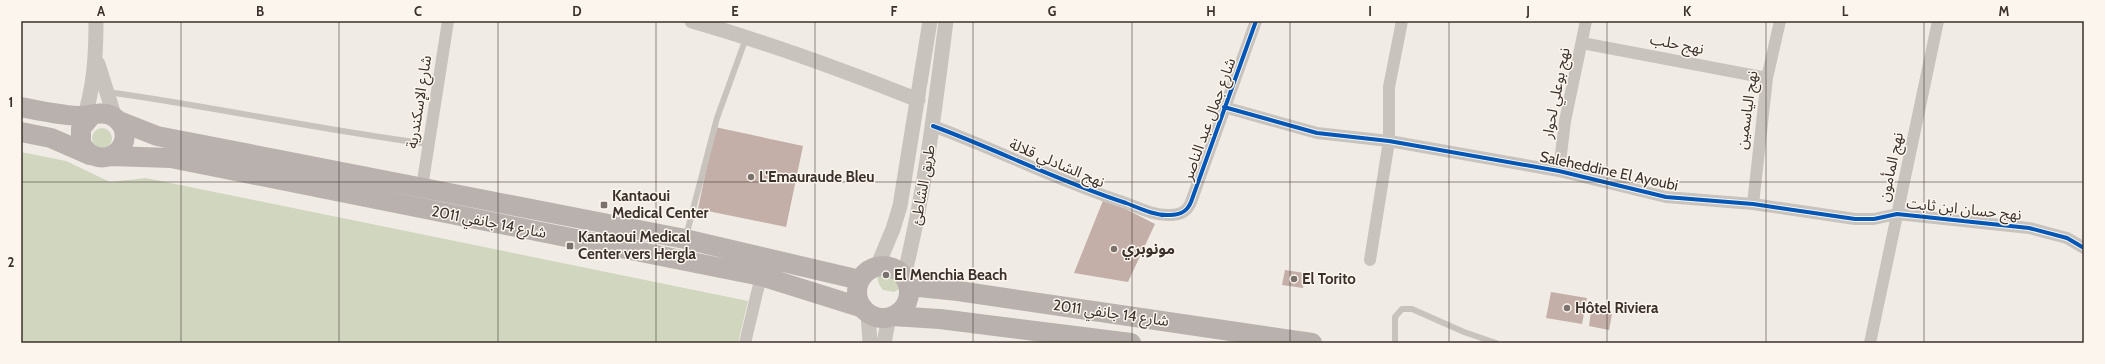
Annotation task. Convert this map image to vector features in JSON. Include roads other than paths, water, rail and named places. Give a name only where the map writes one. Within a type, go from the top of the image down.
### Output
[{"type":"main road","points":[[21,107],[86,120],[104,113],[117,119],[124,134],[124,141],[116,153],[110,156],[97,157],[51,138],[21,132]]},
{"type":"main road","name":"شارع 14 جانفي 2011","points":[[117,119],[157,136],[685,239],[860,280]]},
{"type":"main road","points":[[86,120],[81,143],[90,155]]},
{"type":"main road","name":"شارع 14 جانفي 2011","points":[[110,156],[171,158],[760,276],[866,311]]},
{"type":"main road","points":[[877,266],[887,266],[896,269],[906,281],[908,301],[898,313],[890,317],[875,316],[866,311],[858,295],[860,280],[867,271],[877,266]]},
{"type":"main road","name":"شارع 14 جانفي 2011","points":[[906,281],[966,292],[1312,343]]},
{"type":"main road","name":"شارع 14 جانفي 2011","points":[[890,317],[940,319],[1071,339],[1131,343]]},
{"type":"street","points":[[86,120],[96,57],[96,21]]},
{"type":"street","name":"شارع الإسكندرية","points":[[422,187],[448,21]]},
{"type":"street","points":[[692,21],[746,36],[832,66],[918,100]]},
{"type":"street","name":"طريق الشاطئ","points":[[877,266],[893,229],[900,206],[930,21]]},
{"type":"street","name":"طريق الشاطئ","points":[[906,281],[933,126],[946,21]]},
{"type":"street","name":"شارع جمال عبد الناصر","points":[[1173,215],[1185,211],[1191,202],[1256,21]]},
{"type":"street","points":[[1370,260],[1389,141],[1389,87],[1402,21]]},
{"type":"street","name":"نهج بوعلي لحوار","points":[[1559,171],[1565,120],[1586,21]]},
{"type":"street","name":"نهج الياسمين","points":[[1753,204],[1757,156],[1767,78],[1780,21]]},
{"type":"street","name":"نهج المأمون","points":[[1870,343],[1938,21]]},
{"type":"street","name":"نهج حلب","points":[[1582,43],[1767,78]]},
{"type":"street","points":[[96,57],[106,92],[117,119]]},
{"type":"street","name":"Saleheddine El Ayoubi","points":[[1224,107],[1317,134],[1389,141],[1559,171],[1666,197],[1753,204],[1855,219],[1874,219],[1897,214]]},
{"type":"street","name":"نهج الشادلي قلالة","points":[[933,126],[984,145],[1085,190],[1158,214],[1173,215]]},
{"type":"street","name":"نهج حسان ابن ثابت","points":[[1897,214],[2029,228],[2067,238],[2084,248]]},
{"type":"street","points":[[745,343],[760,276]]},
{"type":"street","points":[[866,311],[870,343]]},
{"type":"street","points":[[884,343],[890,317]]},
{"type":"lane","points":[[685,239],[717,118],[746,36]]},
{"type":"lane","points":[[106,92],[190,103],[377,137],[428,144]]},
{"type":"lane","points":[[1395,343],[1395,317],[1402,309],[1412,309],[1464,332],[1496,343]]},
{"type":"place","name":"L'Emauraude Bleu","points":[[751,177]]},
{"type":"place","name":"Kantaoui Medical Center","points":[[604,205]]},
{"type":"place","name":"Kantaoui Medical Center vers Hergla","points":[[570,246]]},
{"type":"place","name":"مونوبري","points":[[1114,249]]},
{"type":"place","name":"El Menchia Beach","points":[[886,275]]},
{"type":"place","name":"El Torito","points":[[1294,279]]},
{"type":"place","name":"Hôtel Riviera","points":[[1567,308]]}]
